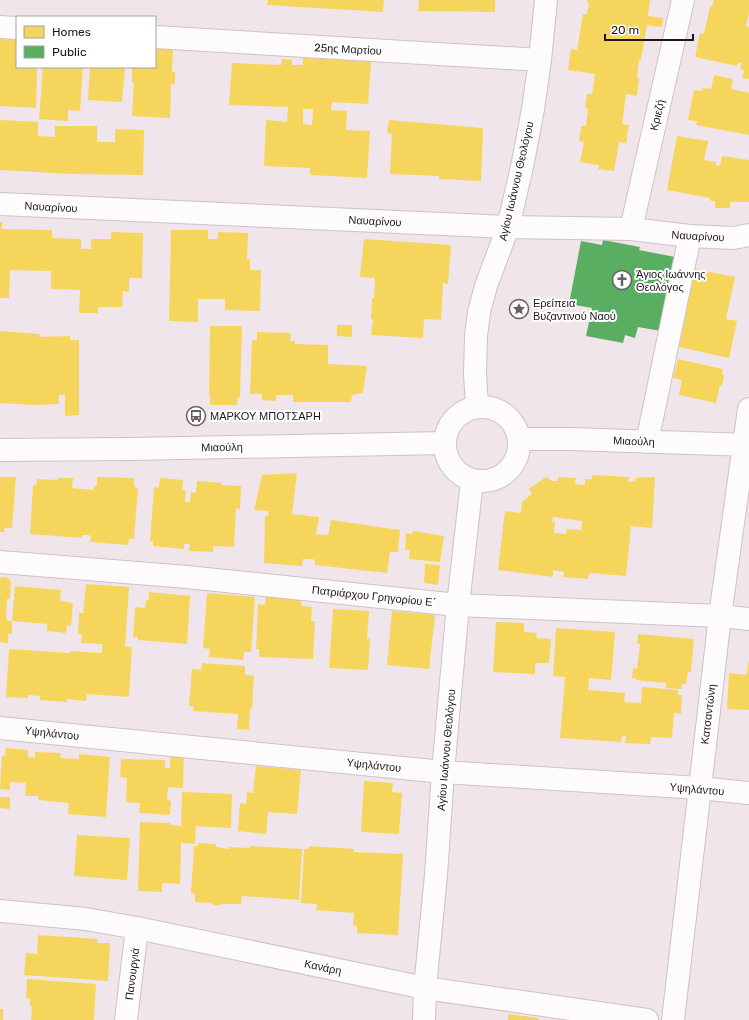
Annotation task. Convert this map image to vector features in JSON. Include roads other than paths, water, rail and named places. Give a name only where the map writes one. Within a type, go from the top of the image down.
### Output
[{"type":"street","name":"Αγίου Ιωάννου Θεολόγου","points":[[477,407],[475,374],[479,312],[486,286],[508,227],[532,116],[540,60],[546,0]]},
{"type":"street","name":"Κριεζή","points":[[630,229],[683,0]]},
{"type":"street","points":[[0,27],[16,28]]},
{"type":"street","name":"25ης Μαρτίου","points":[[156,37],[540,60]]},
{"type":"street","name":"Ναυαρίνου","points":[[0,204],[508,227],[630,229],[690,236],[733,238],[749,235]]},
{"type":"street","points":[[647,442],[690,236]]},
{"type":"street","points":[[477,407],[490,408],[501,412],[510,420],[519,439],[518,455],[512,466],[502,475],[491,480],[472,480],[456,472],[449,462],[445,451],[444,442],[448,427],[456,417],[466,410],[477,407]]},
{"type":"street","name":"Κατσαντώνη","points":[[673,1020],[720,616],[746,445],[749,409]]},
{"type":"street","name":"Μιαούλη","points":[[519,439],[571,439],[746,445]]},
{"type":"street","name":"Μιαούλη","points":[[0,450],[131,449],[444,442]]},
{"type":"street","name":"Αγίου Ιωάννου Θεολόγου","points":[[424,1020],[425,988],[436,875],[443,772],[458,605],[472,480]]},
{"type":"street","name":"Πατριάρχου Γρηγορίου Ε΄","points":[[0,562],[186,577],[458,605],[720,616],[749,619]]},
{"type":"street","name":"Υψηλάντου","points":[[0,728],[443,772],[699,788],[749,793]]},
{"type":"street","name":"Κανάρη","points":[[0,911],[86,919],[137,928],[425,988],[647,1020]]},
{"type":"street","name":"Πανουργιά","points":[[126,1020],[137,928]]},
{"type":"place","name":"Άγιος Ιωάννης Θεολόγος","points":[[622,280]]},
{"type":"place","name":"Ερείπεια Βυζαντινού Ναού","points":[[519,309]]},
{"type":"place","name":"ΜΑΡΚΟΥ ΜΠΟΤΣΑΡΗ","points":[[196,416]]}]
